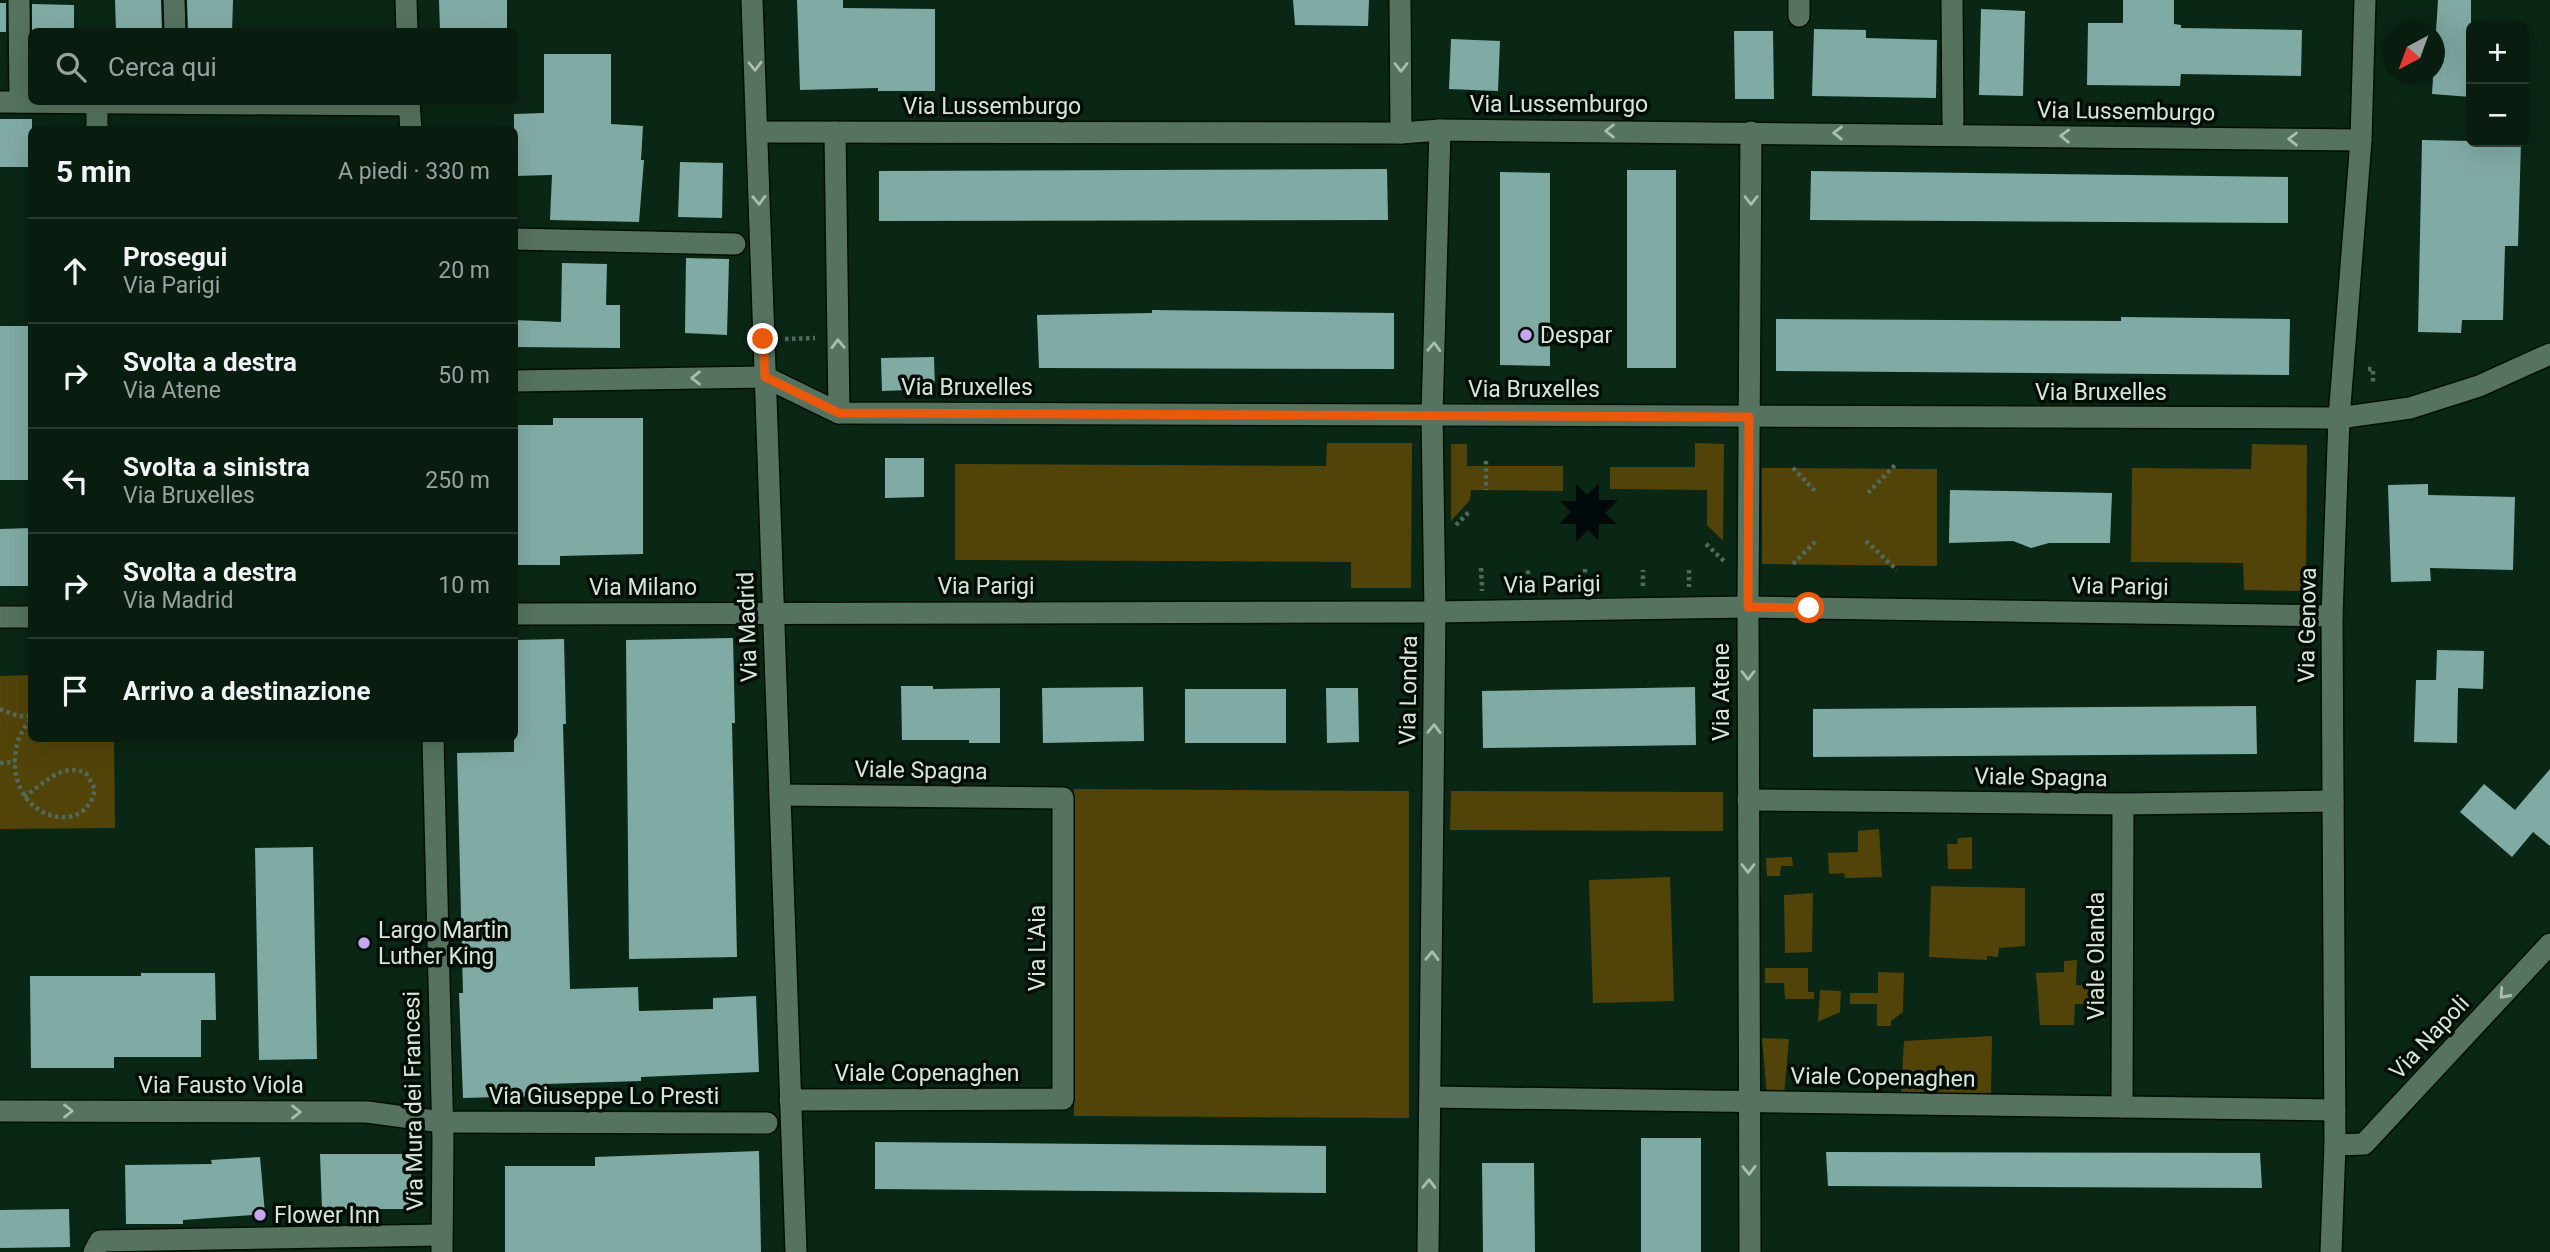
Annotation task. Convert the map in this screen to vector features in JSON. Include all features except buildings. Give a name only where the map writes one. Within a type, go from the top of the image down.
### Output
[{"type":"street","points":[[19,0],[10,102],[28,102]]},
{"type":"street","points":[[174,0],[175,28]]},
{"type":"street","points":[[406,0],[407,28]]},
{"type":"street","name":"Via Madrid","points":[[752,0],[796,1252]]},
{"type":"street","points":[[1400,0],[1401,133]]},
{"type":"street","points":[[1952,0],[1953,121]]},
{"type":"street","name":"Via Genova","points":[[2331,1252],[2335,1146],[2332,615],[2339,418],[2361,140],[2365,0]]},
{"type":"street","points":[[97,105],[97,126]]},
{"type":"street","points":[[409,105],[411,126]]},
{"type":"street","name":"Via Lussemburgo","points":[[757,132],[1401,133],[1440,130],[2361,140]]},
{"type":"street","name":"Via Londra","points":[[1428,1252],[1436,612],[1432,415],[1440,130]]},
{"type":"street","points":[[835,132],[839,413]]},
{"type":"street","name":"Via Atene","points":[[1750,1252],[1748,607],[1751,132]]},
{"type":"street","points":[[518,239],[735,244]]},
{"type":"street","name":"Via Bruxelles","points":[[518,381],[765,377],[839,413],[2339,418],[2410,408],[2479,386],[2550,354]]},
{"type":"street","name":"Via Parigi","points":[[773,612],[1436,612],[1748,607],[2332,615]]},
{"type":"street","name":"Via Milano","points":[[518,614],[773,612]]},
{"type":"street","points":[[0,617],[28,617]]},
{"type":"street","name":"Via Mura dei Francesi","points":[[433,742],[442,1122],[442,1244]]},
{"type":"street","name":"Viale Spagna","points":[[779,795],[1063,797]]},
{"type":"street","name":"Via L'Aia","points":[[1063,797],[1063,1099]]},
{"type":"street","name":"Viale Spagna","points":[[1748,800],[2123,804],[2333,802]]},
{"type":"street","name":"Viale Olanda","points":[[2122,1107],[2123,804]]},
{"type":"street","name":"Via Napoli","points":[[2335,1146],[2364,1144],[2550,944]]},
{"type":"street","name":"Viale Copenaghen","points":[[1430,1097],[2335,1110]]},
{"type":"street","name":"Viale Copenaghen","points":[[790,1100],[1063,1099]]},
{"type":"street","name":"Via Fausto Viola","points":[[0,1111],[367,1112],[442,1122]]},
{"type":"street","name":"Via Giuseppe Lo Presti","points":[[442,1122],[767,1123]]},
{"type":"street","points":[[94,1252],[100,1241],[442,1244]]},
{"type":"path","points":[[763,339],[838,338]]},
{"type":"path","points":[[2368,369],[2373,369],[2373,384]]},
{"type":"path","points":[[1486,461],[1486,490]]},
{"type":"path","points":[[1868,493],[1897,463]]},
{"type":"path","points":[[1793,468],[1817,493]]},
{"type":"path","points":[[1794,564],[1817,540]]},
{"type":"path","points":[[1866,541],[1897,570]]},
{"type":"path","points":[[1706,544],[1727,564]]},
{"type":"path","points":[[1481,568],[1482,591]]},
{"type":"path","points":[[1528,568],[1528,591]]},
{"type":"path","points":[[1585,569],[1586,591]]},
{"type":"path","points":[[1643,569],[1643,591]]},
{"type":"path","points":[[1689,570],[1689,591]]},
{"type":"path","points":[[0,709],[28,717]]},
{"type":"path","points":[[24,797],[59,772],[68,769],[86,773],[95,789],[93,797],[82,810],[61,817],[48,815],[33,807],[24,797],[17,783],[15,762],[20,736],[28,722]]},
{"type":"path","points":[[0,762],[15,762]]},
{"type":"shaded area","points":[[1327,443],[1412,443],[1411,588],[1351,588],[1351,562],[955,560],[955,464],[1326,466]]},
{"type":"shaded area","points":[[1695,443],[1724,444],[1723,541],[1707,525],[1707,490],[1610,489],[1610,467],[1695,467]]},
{"type":"shaded area","points":[[1451,444],[1467,444],[1467,466],[1563,466],[1563,491],[1471,490],[1470,500],[1451,521]]},
{"type":"shaded area","points":[[2252,444],[2307,445],[2306,591],[2244,590],[2243,563],[2131,562],[2132,468],[2251,469]]},
{"type":"shaded area","points":[[1762,468],[1937,469],[1937,566],[1762,564]]},
{"type":"shaded area","points":[[1599,483],[1599,500],[1618,500],[1605,513],[1617,524],[1599,524],[1598,540],[1588,530],[1576,542],[1576,524],[1559,524],[1571,512],[1560,501],[1576,501],[1576,484],[1587,495]]},
{"type":"shaded area","points":[[28,675],[28,742],[114,742],[115,828],[0,829],[0,676]]},
{"type":"shaded area","points":[[1074,789],[1409,791],[1409,1118],[1074,1116]]},
{"type":"shaded area","points":[[1451,791],[1723,792],[1723,831],[1450,830]]},
{"type":"shaded area","points":[[1879,829],[1882,877],[1845,878],[1844,873],[1829,874],[1828,853],[1858,852],[1858,831]]},
{"type":"shaded area","points":[[1972,837],[1972,869],[1948,869],[1947,844],[1957,844],[1958,838]]},
{"type":"shaded area","points":[[1792,857],[1793,866],[1781,866],[1780,876],[1767,876],[1766,858]]},
{"type":"shaded area","points":[[1670,877],[1674,1001],[1593,1003],[1589,880]]},
{"type":"shaded area","points":[[1931,886],[2025,888],[2025,946],[1999,948],[1998,957],[1987,956],[1987,960],[1929,957]]},
{"type":"shaded area","points":[[1813,893],[1812,952],[1785,953],[1784,895]]},
{"type":"shaded area","points":[[2077,960],[2076,985],[2107,987],[2107,1005],[2075,1004],[2074,1025],[2040,1025],[2036,973],[2064,972],[2064,961]]},
{"type":"shaded area","points":[[1765,968],[1808,968],[1808,992],[1814,992],[1814,999],[1785,999],[1784,983],[1765,983]]},
{"type":"shaded area","points":[[1878,972],[1904,973],[1903,1012],[1891,1021],[1891,1026],[1877,1026],[1877,1004],[1850,1004],[1850,993],[1878,993]]},
{"type":"shaded area","points":[[1820,990],[1841,991],[1840,1012],[1818,1022]]},
{"type":"shaded area","points":[[1992,1036],[1991,1093],[1979,1093],[1979,1098],[1901,1092],[1904,1041]]},
{"type":"shaded area","points":[[1762,1038],[1789,1039],[1784,1096],[1767,1096]]},
{"type":"place","name":"Despar","points":[[1526,335]]},
{"type":"place","name":"Largo Martin Luther King","points":[[364,943]]},
{"type":"place","name":"Flower Inn","points":[[260,1215]]},
{"type":"route","points":[[763,339],[765,377],[839,413],[1749,417],[1748,607],[1809,608]]}]
